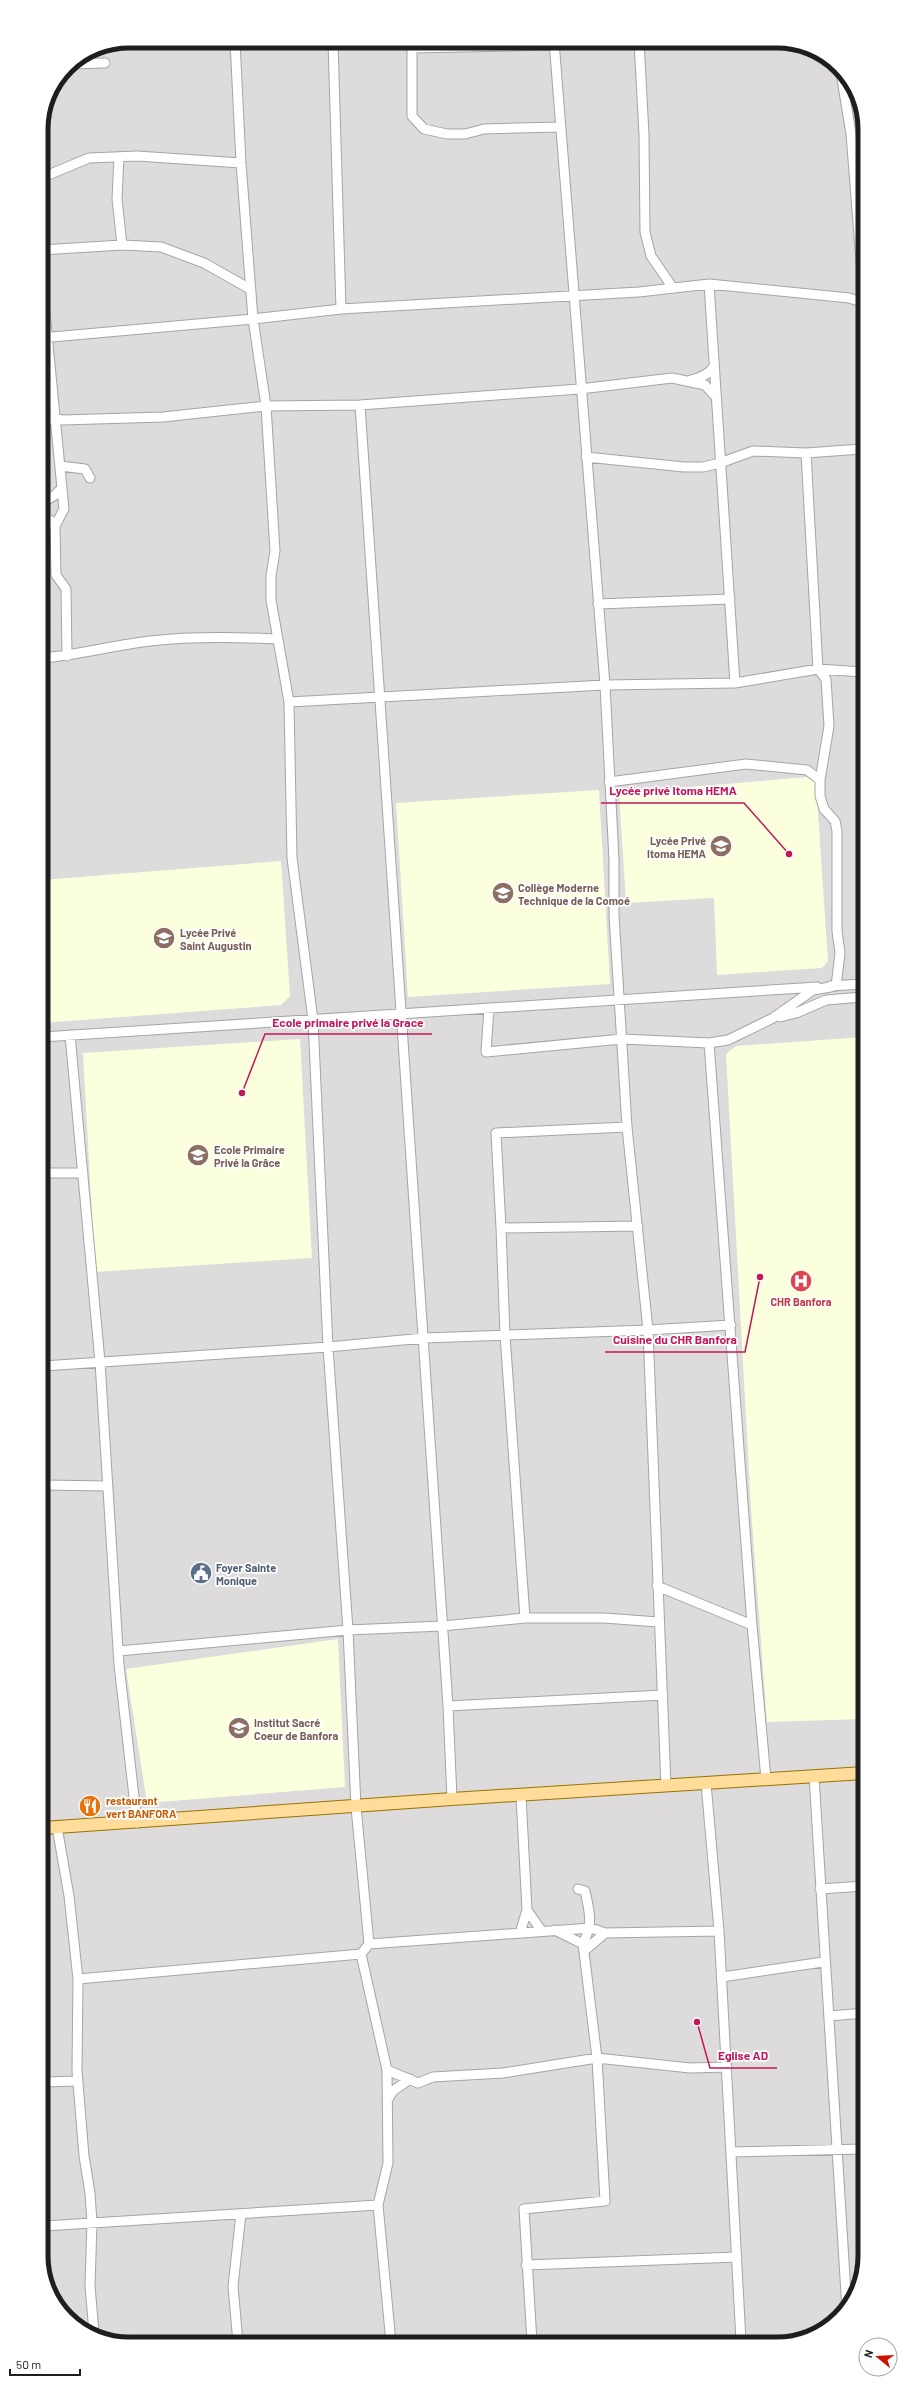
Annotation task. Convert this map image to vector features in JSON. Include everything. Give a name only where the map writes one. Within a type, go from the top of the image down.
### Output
[{"type":"main road","points":[[48,1828],[452,1799],[521,1796],[858,1773]]},
{"type":"street","points":[[78,1979],[361,1954],[369,1944],[356,1807],[348,1630],[328,1347],[313,1020],[292,858],[289,702],[271,600],[271,576],[275,551],[266,406],[250,289],[241,163],[235,48]]},
{"type":"street","points":[[333,48],[341,309]]},
{"type":"street","points":[[412,48],[412,116],[424,129],[447,134],[465,134],[484,129],[560,127]]},
{"type":"street","points":[[554,48],[604,685],[608,782],[614,860],[614,915],[627,1127],[648,1330],[658,1622],[663,1694],[666,1786]]},
{"type":"street","points":[[639,48],[644,135],[645,232],[651,256],[673,288]]},
{"type":"street","points":[[82,64],[105,63]]},
{"type":"street","points":[[842,82],[853,154],[858,221]]},
{"type":"street","points":[[853,154],[858,155]]},
{"type":"street","points":[[48,175],[89,158],[119,157],[241,163]]},
{"type":"street","points":[[119,157],[117,199],[122,245]]},
{"type":"street","points":[[48,250],[122,245],[161,246],[204,263],[250,289]]},
{"type":"street","points":[[709,284],[735,683]]},
{"type":"street","points":[[48,337],[253,319],[341,309],[573,295],[709,284],[849,298],[858,301]]},
{"type":"street","points":[[48,364],[56,418],[64,509],[55,526],[56,575],[66,589],[67,656]]},
{"type":"street","points":[[689,380],[702,377],[712,371],[714,366]]},
{"type":"street","points":[[48,419],[163,417],[266,406],[360,405],[580,389],[672,378],[689,380],[705,385],[716,397]]},
{"type":"street","points":[[360,405],[424,1338],[448,1706],[452,1799]]},
{"type":"street","points":[[586,457],[643,462],[668,467],[704,466],[753,451],[806,453],[858,450]]},
{"type":"street","points":[[806,453],[818,669],[826,679],[829,726],[820,780],[820,796],[824,809],[835,821],[837,831],[837,931],[840,953],[836,986]]},
{"type":"street","points":[[60,466],[85,469],[90,478]]},
{"type":"street","points":[[48,499],[62,488]]},
{"type":"street","points":[[48,520],[50,520],[55,526]]},
{"type":"street","points":[[598,604],[730,599]]},
{"type":"street","points":[[48,658],[67,656],[150,641],[213,636],[278,639]]},
{"type":"street","points":[[289,702],[604,685],[735,683],[818,669],[858,672]]},
{"type":"street","points":[[608,782],[746,764],[807,770],[820,780]]},
{"type":"street","points":[[48,1037],[858,984]]},
{"type":"street","points":[[489,1008],[486,1052],[622,1039],[709,1043],[728,1040],[773,1018],[813,990],[836,986]]},
{"type":"street","points":[[773,1018],[796,1013],[826,1000],[858,997]]},
{"type":"street","points":[[70,1035],[100,1362],[119,1651],[137,1822]]},
{"type":"street","points":[[709,1043],[752,1625],[766,1779]]},
{"type":"street","points":[[525,1618],[505,1335],[496,1133],[627,1127]]},
{"type":"street","points":[[48,1173],[83,1173]]},
{"type":"street","points":[[500,1228],[638,1226]]},
{"type":"street","points":[[48,1366],[328,1347],[424,1338],[648,1330],[731,1325]]},
{"type":"street","points":[[48,1485],[107,1486]]},
{"type":"street","points":[[657,1586],[752,1625]]},
{"type":"street","points":[[119,1651],[348,1630],[442,1626],[525,1618],[604,1618],[658,1622]]},
{"type":"street","points":[[448,1706],[663,1694]]},
{"type":"street","points":[[814,1776],[823,1962],[829,2016],[846,2298]]},
{"type":"street","points":[[706,1783],[722,1977],[741,2337]]},
{"type":"street","points":[[520,1933],[527,1910],[521,1796]]},
{"type":"street","points":[[57,1827],[69,1896],[78,1979],[78,2081],[92,2223],[90,2286],[94,2329]]},
{"type":"street","points":[[820,1889],[858,1886]]},
{"type":"street","points":[[532,2337],[526,2265],[524,2209],[605,2201],[598,2058],[583,1947],[591,1928],[590,1911],[585,1891],[578,1889]]},
{"type":"street","points":[[527,1910],[541,1930]]},
{"type":"street","points":[[369,1944],[520,1933],[541,1930],[591,1928],[605,1933],[719,1931]]},
{"type":"street","points":[[553,1930],[583,1947]]},
{"type":"street","points":[[583,1947],[605,1933]]},
{"type":"street","points":[[361,1954],[387,2070],[388,2163],[378,2205],[391,2337]]},
{"type":"street","points":[[722,1977],[823,1962]]},
{"type":"street","points":[[829,2016],[858,2014]]},
{"type":"street","points":[[387,2070],[418,2083],[433,2077],[503,2073],[598,2058],[690,2068],[727,2067]]},
{"type":"street","points":[[387,2100],[392,2091],[410,2079]]},
{"type":"street","points":[[48,2082],[78,2081]]},
{"type":"street","points":[[731,2152],[858,2149]]},
{"type":"street","points":[[48,2226],[378,2205]]},
{"type":"street","points":[[237,2337],[233,2286],[241,2214]]},
{"type":"street","points":[[526,2265],[737,2257]]},
{"type":"street","points":[[845,2287],[852,2286]]},
{"type":"shaded area","points":[[124,48],[782,48],[813,56],[830,68],[838,76],[850,93],[855,108],[858,129],[858,2256],[854,2282],[850,2292],[841,2305],[822,2323],[803,2333],[777,2337],[124,2337],[98,2331],[76,2317],[59,2296],[51,2277],[48,2256],[48,124],[56,93],[68,76],[76,68],[98,54]]},
{"type":"shaded area","name":"Lycée Privé Itoma HEMA","points":[[807,777],[816,783],[828,961],[822,968],[717,975],[714,898],[626,903],[619,793]]},
{"type":"shaded area","name":"Collège Moderne Technique de la Comoé","points":[[599,790],[610,984],[408,997],[396,803]]},
{"type":"shaded area","name":"Lycée Privé Saint Augustin","points":[[281,861],[290,996],[281,1005],[48,1023],[48,880]]},
{"type":"shaded area","name":"CHR Banfora","points":[[858,1037],[858,1719],[767,1722],[751,1509],[726,1054],[736,1046]]},
{"type":"shaded area","name":"Ecole Primaire Privé la Grâce","points":[[300,1039],[312,1258],[95,1272],[83,1053]]},
{"type":"shaded area","name":"Institut Sacré Coeur de Banfora","points":[[338,1639],[345,1787],[147,1803],[126,1669]]},
{"type":"place","name":"Lycée Privé Itoma HEMA","points":[[721,846]]},
{"type":"place","name":"Lycée privé Itoma HEMA","points":[[789,854]]},
{"type":"place","name":"Collège Moderne Technique de la Comoé","points":[[503,893]]},
{"type":"place","name":"Lycée Privé Saint Augustin","points":[[164,938]]},
{"type":"place","name":"Ecole primaire privé la Grace","points":[[242,1093]]},
{"type":"place","name":"Ecole Primaire Privé la Grâce","points":[[198,1155]]},
{"type":"place","name":"Cuisine du CHR Banfora","points":[[760,1277]]},
{"type":"place","name":"CHR Banfora","points":[[801,1281]]},
{"type":"place","name":"Foyer Sainte Monique","points":[[201,1573]]},
{"type":"place","name":"Institut Sacré Coeur de Banfora","points":[[239,1728]]},
{"type":"place","name":"restaurant vert BANFORA","points":[[90,1806]]},
{"type":"place","name":"Eglise AD","points":[[697,2022]]}]
